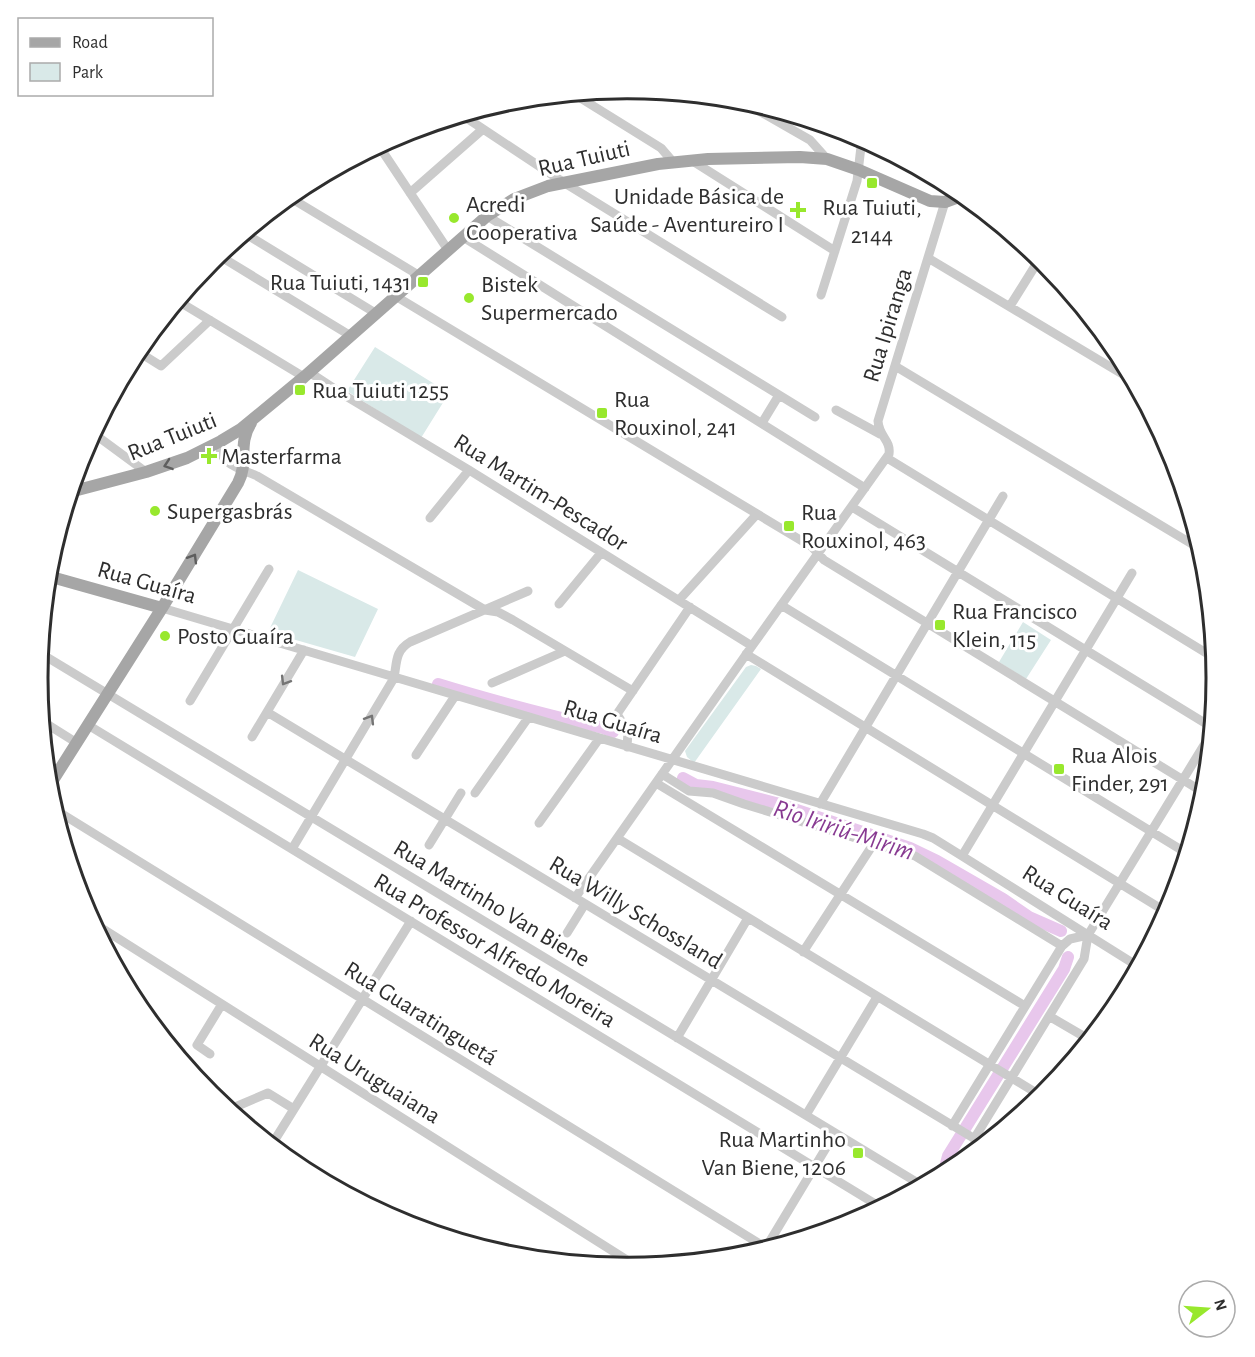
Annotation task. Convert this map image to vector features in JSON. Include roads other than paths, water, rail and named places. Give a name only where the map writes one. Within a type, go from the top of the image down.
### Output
[{"type":"main road","name":"Rua Tuiuti","points":[[80,489],[146,472],[187,458],[221,441],[251,422],[397,297],[487,216],[524,195],[563,182],[691,160],[800,157],[827,159],[860,170],[930,201],[945,202]]},
{"type":"main road","points":[[945,202],[953,200]]},
{"type":"main road","name":"Rua Tuiuti","points":[[243,471],[245,434],[251,422]]},
{"type":"main road","points":[[221,441],[234,443],[243,454]]},
{"type":"main road","points":[[56,775],[162,608],[238,483],[243,471]]},
{"type":"main road","name":"Rua Guaíra","points":[[57,578],[162,608]]},
{"type":"street","points":[[585,101],[662,148],[673,162]]},
{"type":"street","points":[[777,119],[810,140],[827,159]]},
{"type":"street","points":[[471,121],[563,182],[782,317]]},
{"type":"street","points":[[410,193],[483,129]]},
{"type":"street","points":[[821,295],[857,181],[861,149]]},
{"type":"street","points":[[384,153],[448,250]]},
{"type":"street","points":[[691,160],[835,251]]},
{"type":"street","name":"Rua Ipiranga","points":[[887,458],[889,445],[880,434],[878,421],[945,202]]},
{"type":"street","points":[[298,203],[420,276]]},
{"type":"street","points":[[487,216],[815,417]]},
{"type":"street","points":[[463,237],[865,488]]},
{"type":"street","points":[[252,238],[377,314]]},
{"type":"street","points":[[928,258],[1118,371]]},
{"type":"street","points":[[227,260],[351,336]]},
{"type":"street","points":[[1010,306],[1035,267]]},
{"type":"street","points":[[397,297],[812,547],[824,560],[1197,788]]},
{"type":"street","name":"Rua Martim-Pescador","points":[[185,305],[344,395],[469,470],[690,607],[749,650],[865,727],[1159,908]]},
{"type":"street","points":[[146,357],[161,366],[210,320]]},
{"type":"street","points":[[895,366],[1191,543]]},
{"type":"street","points":[[762,423],[779,395]]},
{"type":"street","points":[[836,410],[880,434]]},
{"type":"street","points":[[100,438],[146,472]]},
{"type":"street","points":[[221,441],[220,450],[223,458],[231,465],[257,476],[485,610],[505,616],[633,691]]},
{"type":"street","points":[[576,898],[749,650],[887,458],[1206,653]]},
{"type":"street","points":[[429,518],[469,470]]},
{"type":"street","points":[[820,804],[1003,496]]},
{"type":"street","points":[[852,507],[1205,723]]},
{"type":"street","points":[[679,600],[757,514]]},
{"type":"street","points":[[560,604],[602,553]]},
{"type":"street","points":[[190,701],[269,569]]},
{"type":"street","points":[[962,856],[1132,573]]},
{"type":"street","points":[[291,849],[394,678],[398,653],[405,645],[528,591]]},
{"type":"street","points":[[781,605],[1180,850]]},
{"type":"street","points":[[627,747],[628,732],[617,714],[690,607]]},
{"type":"street","name":"Rua Guaíra","points":[[162,608],[923,834],[933,838],[1132,963]]},
{"type":"street","points":[[252,737],[304,651]]},
{"type":"street","points":[[492,683],[565,651]]},
{"type":"street","name":"Rua Martinho Van Biene","points":[[49,658],[915,1181]]},
{"type":"street","points":[[416,755],[455,696]]},
{"type":"street","name":"Rua Willy Schossland","points":[[267,712],[977,1140]]},
{"type":"street","points":[[475,793],[528,718]]},
{"type":"street","name":"Rua Professor Alfredo Moreira","points":[[88,725],[873,1203]]},
{"type":"street","points":[[50,726],[77,743]]},
{"type":"street","points":[[539,823],[599,739]]},
{"type":"street","points":[[971,1137],[1050,1016],[1084,959],[1088,935],[1203,747]]},
{"type":"street","points":[[662,774],[689,791],[713,793],[915,856],[1062,946]]},
{"type":"street","points":[[656,783],[1025,1006]]},
{"type":"street","points":[[429,844],[461,793]]},
{"type":"street","name":"Rua Guaratinguetá","points":[[65,816],[757,1243]]},
{"type":"street","points":[[617,838],[1033,1091]]},
{"type":"street","points":[[803,952],[874,843]]},
{"type":"street","points":[[567,933],[585,904]]},
{"type":"street","points":[[677,1038],[748,918]]},
{"type":"street","points":[[276,1138],[411,921]]},
{"type":"street","name":"Rua Uruguaiana","points":[[106,931],[622,1258]]},
{"type":"street","points":[[956,1128],[1062,946],[1070,939],[1088,935]]},
{"type":"street","points":[[806,1115],[877,997]]},
{"type":"street","points":[[210,1053],[197,1045],[222,1004]]},
{"type":"street","points":[[1050,1016],[1083,1036]]},
{"type":"street","points":[[237,1106],[268,1093],[294,1109]]},
{"type":"street","points":[[772,1239],[835,1133]]},
{"type":"waterway","name":"Rio Iririú-Mirim","points":[[438,684],[613,732]]},
{"type":"waterway","name":"Rio Iririú-Mirim","points":[[683,778],[696,785],[776,803],[910,848],[1003,899],[1029,917],[1061,931]]},
{"type":"waterway","name":"Rio Iririú-Mirim","points":[[947,1162],[1064,969],[1068,957]]},
{"type":"place","name":"Rua Tuiuti, 2144","points":[[872,183]]},
{"type":"place","name":"Unidade Básica de Saúde - Aventureiro I","points":[[798,210]]},
{"type":"place","name":"Acredi Cooperativa","points":[[454,218]]},
{"type":"place","name":"Rua Tuiuti, 1431","points":[[423,282]]},
{"type":"place","name":"Bistek Supermercado","points":[[469,298]]},
{"type":"place","name":"Rua Tuiuti 1255","points":[[300,390]]},
{"type":"place","name":"Rua Rouxinol, 241","points":[[602,413]]},
{"type":"place","name":"Masterfarma","points":[[209,456]]},
{"type":"place","name":"Supergasbrás","points":[[155,511]]},
{"type":"place","name":"Rua Rouxinol, 463","points":[[789,526]]},
{"type":"place","name":"Rua Francisco Klein, 115","points":[[940,625]]},
{"type":"place","name":"Posto Guaíra","points":[[165,636]]},
{"type":"place","name":"Rua Alois Finder, 291","points":[[1059,769]]},
{"type":"place","name":"Rua Martinho Van Biene, 1206","points":[[858,1153]]}]
